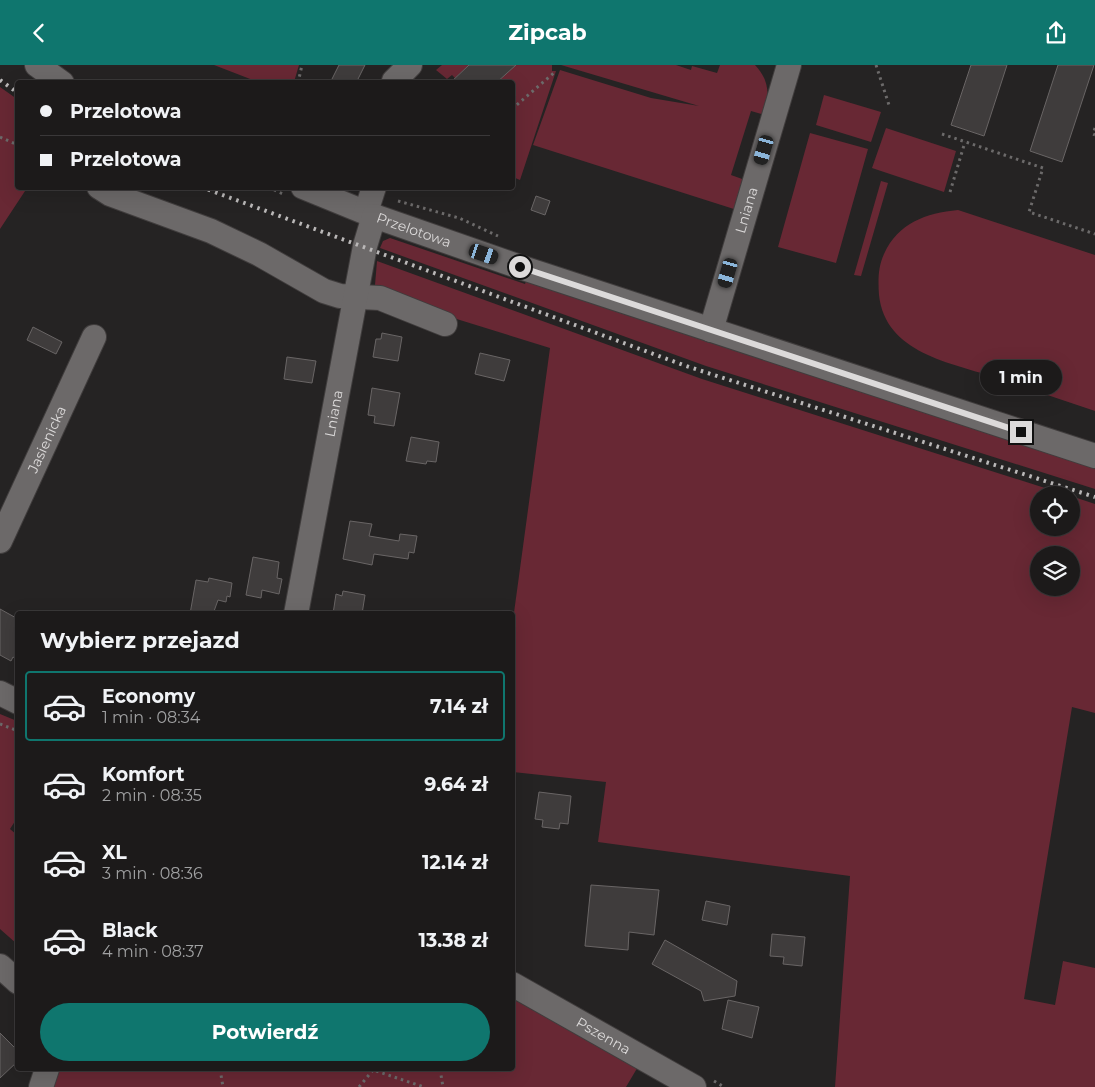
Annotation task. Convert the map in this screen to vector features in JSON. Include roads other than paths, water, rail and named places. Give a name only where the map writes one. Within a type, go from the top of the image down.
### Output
[{"type":"street","points":[[37,65],[58,80]]},
{"type":"street","name":"Lniana","points":[[711,331],[781,70]]},
{"type":"street","points":[[106,190],[136,204],[212,231],[259,254],[324,291],[340,296],[380,298],[445,325]]},
{"type":"street","name":"Przelotowa","points":[[310,190],[370,214],[711,331],[1095,456]]},
{"type":"street","name":"Lniana","points":[[297,611],[370,214],[383,193]]},
{"type":"street","name":"Jasienicka","points":[[0,541],[94,337]]},
{"type":"street","points":[[0,693],[15,700]]},
{"type":"street","points":[[0,966],[15,978]]},
{"type":"street","name":"Pszenna","points":[[515,987],[694,1087]]},
{"type":"street","points":[[41,1087],[47,1071]]},
{"type":"railway","points":[[0,80],[15,91]]},
{"type":"railway","points":[[209,190],[686,366],[1095,497]]}]
